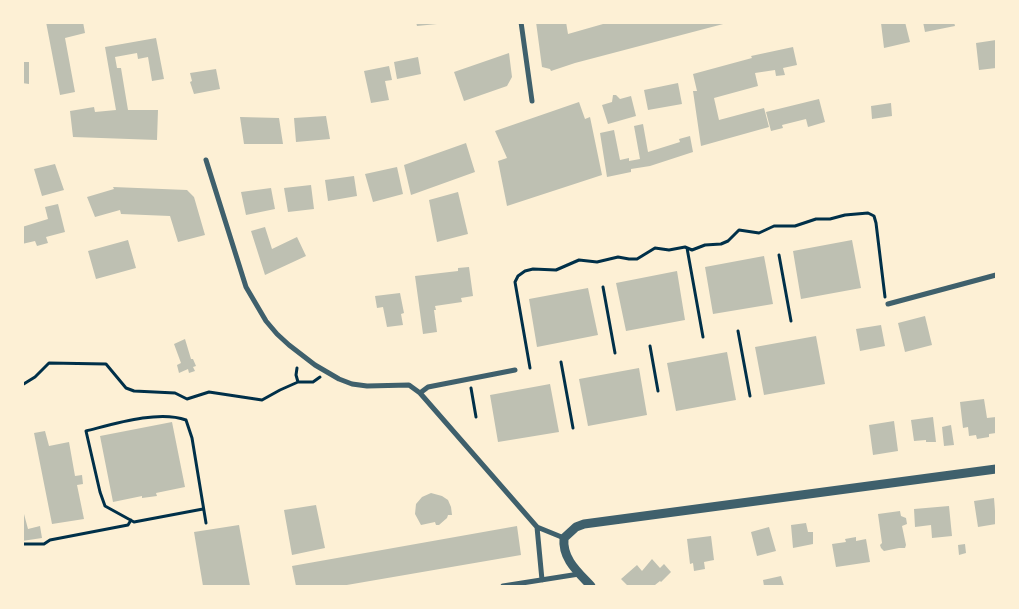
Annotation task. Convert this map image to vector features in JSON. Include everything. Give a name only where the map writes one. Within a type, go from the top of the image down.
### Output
[{"type":"street","points":[[521,23],[532,101]]},
{"type":"street","points":[[206,160],[246,287],[266,321],[277,334],[315,365],[352,384],[367,386],[409,384],[420,393],[537,527],[564,538]]},
{"type":"street","points":[[887,304],[996,275]]},
{"type":"street","points":[[420,393],[428,387],[515,370]]},
{"type":"street","points":[[591,586],[571,565],[563,547],[564,538],[576,527],[584,524],[996,469]]},
{"type":"street","points":[[537,527],[542,580]]},
{"type":"street","points":[[503,586],[580,574]]},
{"type":"path","points":[[530,368],[515,282],[518,276],[525,271],[533,268],[556,270],[580,260],[597,262],[618,257],[637,259],[655,248],[669,250],[687,248],[692,250],[705,244],[721,244],[728,241],[739,230],[759,233],[774,226],[795,226],[816,219],[830,219],[846,214],[868,213],[874,216],[887,304]]},
{"type":"path","points":[[687,248],[703,337]]},
{"type":"path","points":[[779,256],[791,321]]},
{"type":"path","points":[[603,287],[615,353]]},
{"type":"path","points":[[738,331],[750,396]]},
{"type":"path","points":[[650,346],[658,391]]},
{"type":"path","points":[[22,385],[35,378],[49,363],[86,362],[106,364],[126,388],[134,391],[175,393],[187,399],[209,392],[262,400],[298,382],[315,381]]},
{"type":"path","points":[[561,362],[573,428]]},
{"type":"path","points":[[298,368],[296,375],[298,382]]},
{"type":"path","points":[[469,379],[476,416]]},
{"type":"path","points":[[203,509],[134,522],[105,506],[86,431],[146,418],[176,416],[186,420],[192,438],[206,523]]},
{"type":"path","points":[[22,544],[44,544],[50,540],[128,525],[131,520]]},
{"type":"building","points":[[46,22],[83,22],[85,33],[65,38],[75,92],[60,95]]},
{"type":"building","points":[[416,22],[437,22],[437,24],[417,26]]},
{"type":"building","points":[[536,22],[566,22],[568,34],[610,22],[727,23],[551,71],[542,67]]},
{"type":"building","points":[[882,22],[905,22],[910,42],[884,48]]},
{"type":"building","points":[[923,22],[954,22],[955,26],[925,32]]},
{"type":"building","points":[[156,38],[164,79],[152,81],[148,57],[138,59],[137,53],[115,57],[117,68],[121,68],[128,110],[158,110],[157,140],[73,137],[70,111],[94,107],[95,112],[116,110],[105,47]]},
{"type":"building","points":[[996,40],[996,68],[979,70],[976,43]]},
{"type":"building","points":[[793,47],[797,65],[783,68],[785,75],[776,76],[775,70],[755,73],[758,86],[714,98],[719,120],[764,108],[769,127],[701,146],[693,91],[697,91],[693,74],[752,58],[751,56]]},
{"type":"building","points":[[509,53],[512,77],[507,86],[464,101],[454,72]]},
{"type":"building","points":[[418,57],[421,74],[397,79],[394,62]]},
{"type":"building","points":[[22,62],[29,62],[29,84],[22,83]]},
{"type":"building","points":[[389,66],[392,80],[385,81],[389,100],[371,103],[364,71]]},
{"type":"building","points":[[216,69],[220,89],[194,94],[190,82],[192,81],[190,73]]},
{"type":"building","points":[[678,83],[682,104],[648,110],[644,90]]},
{"type":"building","points":[[613,95],[620,99],[631,96],[636,116],[608,124],[602,105],[612,102]]},
{"type":"building","points":[[819,99],[825,122],[808,127],[806,119],[782,125],[783,128],[771,131],[766,112]]},
{"type":"building","points":[[579,102],[585,119],[590,117],[602,175],[507,206],[498,161],[507,158],[495,131]]},
{"type":"building","points":[[891,103],[892,116],[872,119],[871,106]]},
{"type":"building","points":[[326,116],[330,139],[296,142],[294,118]]},
{"type":"building","points":[[240,117],[279,118],[283,144],[244,144]]},
{"type":"building","points":[[643,124],[648,152],[680,142],[679,139],[690,136],[693,152],[650,166],[631,169],[631,172],[607,177],[600,133],[614,130],[620,160],[629,158],[629,161],[640,159],[634,126]]},
{"type":"building","points":[[466,143],[475,172],[411,195],[404,165]]},
{"type":"building","points":[[55,164],[64,190],[42,196],[34,169]]},
{"type":"building","points":[[397,167],[403,194],[373,202],[365,174]]},
{"type":"building","points":[[354,176],[357,196],[328,201],[325,180]]},
{"type":"building","points":[[311,185],[314,209],[288,212],[284,188]]},
{"type":"building","points":[[113,187],[187,190],[194,197],[205,235],[178,242],[170,216],[121,214],[120,210],[95,217],[87,197],[114,189]]},
{"type":"building","points":[[271,188],[275,209],[246,215],[241,192]]},
{"type":"building","points":[[458,192],[468,234],[437,242],[429,200]]},
{"type":"building","points":[[58,204],[65,232],[46,237],[48,243],[37,246],[35,241],[22,244],[22,227],[48,219],[45,207]]},
{"type":"building","points":[[265,227],[272,249],[297,237],[306,256],[265,275],[251,231]]},
{"type":"building","points":[[128,240],[136,268],[96,279],[88,251]]},
{"type":"building","points":[[852,240],[861,288],[801,299],[793,251]]},
{"type":"building","points":[[764,256],[773,304],[713,314],[705,267]]},
{"type":"building","points":[[469,267],[473,296],[461,298],[462,302],[435,306],[437,332],[423,334],[415,276],[458,271],[458,268]]},
{"type":"building","points":[[677,271],[685,320],[626,331],[616,283]]},
{"type":"building","points":[[588,288],[598,335],[537,347],[529,299]]},
{"type":"building","points":[[400,293],[404,313],[401,314],[403,325],[387,327],[383,307],[377,308],[375,296]]},
{"type":"building","points":[[925,316],[932,345],[905,352],[898,323]]},
{"type":"building","points":[[881,325],[885,346],[860,351],[856,329]]},
{"type":"building","points":[[816,336],[825,384],[764,395],[755,347]]},
{"type":"building","points":[[185,339],[191,359],[193,359],[196,366],[193,367],[195,371],[189,373],[188,369],[179,373],[177,365],[181,363],[174,344]]},
{"type":"building","points":[[727,352],[736,400],[676,411],[667,363]]},
{"type":"building","points":[[639,368],[647,415],[588,426],[579,379]]},
{"type":"building","points":[[550,384],[559,432],[498,442],[490,395]]},
{"type":"building","points":[[984,399],[987,418],[996,417],[996,433],[989,434],[989,437],[977,439],[976,435],[969,436],[968,427],[963,428],[960,402]]},
{"type":"building","points":[[933,417],[936,442],[926,442],[926,440],[914,441],[911,420]]},
{"type":"building","points":[[894,421],[898,451],[873,455],[869,425]]},
{"type":"building","points":[[172,422],[185,487],[156,493],[157,496],[142,498],[142,496],[113,502],[100,436]]},
{"type":"building","points":[[951,425],[954,445],[944,446],[942,427]]},
{"type":"building","points":[[45,431],[49,446],[69,442],[75,476],[82,475],[83,484],[77,485],[84,519],[52,524],[34,433]]},
{"type":"building","points":[[431,493],[448,500],[452,515],[448,515],[439,525],[436,525],[435,522],[421,525],[415,514],[416,504],[422,497]]},
{"type":"building","points":[[994,498],[996,524],[978,527],[974,501]]},
{"type":"building","points":[[316,505],[325,548],[292,555],[284,510]]},
{"type":"building","points":[[949,506],[952,536],[932,538],[931,525],[915,527],[914,509]]},
{"type":"building","points":[[900,511],[901,516],[906,518],[907,524],[902,526],[905,548],[884,551],[880,545],[882,543],[878,514]]},
{"type":"building","points":[[22,514],[24,514],[28,529],[40,526],[42,538],[22,541]]},
{"type":"building","points":[[806,523],[808,532],[813,532],[813,544],[793,548],[791,525]]},
{"type":"building","points":[[239,525],[250,586],[203,586],[194,532]]},
{"type":"building","points":[[517,526],[521,555],[341,586],[296,586],[292,566]]},
{"type":"building","points":[[769,527],[776,551],[757,556],[751,532]]},
{"type":"building","points":[[711,536],[714,560],[704,562],[705,569],[694,571],[693,563],[690,564],[687,539]]},
{"type":"building","points":[[856,537],[856,541],[866,539],[870,562],[836,567],[832,544],[846,542],[845,539]]},
{"type":"building","points":[[965,544],[966,553],[959,555],[958,545]]},
{"type":"building","points":[[652,559],[660,568],[664,564],[671,572],[656,586],[628,586],[621,579],[637,565],[642,571]]},
{"type":"building","points":[[781,576],[784,586],[764,586],[763,580]]}]
